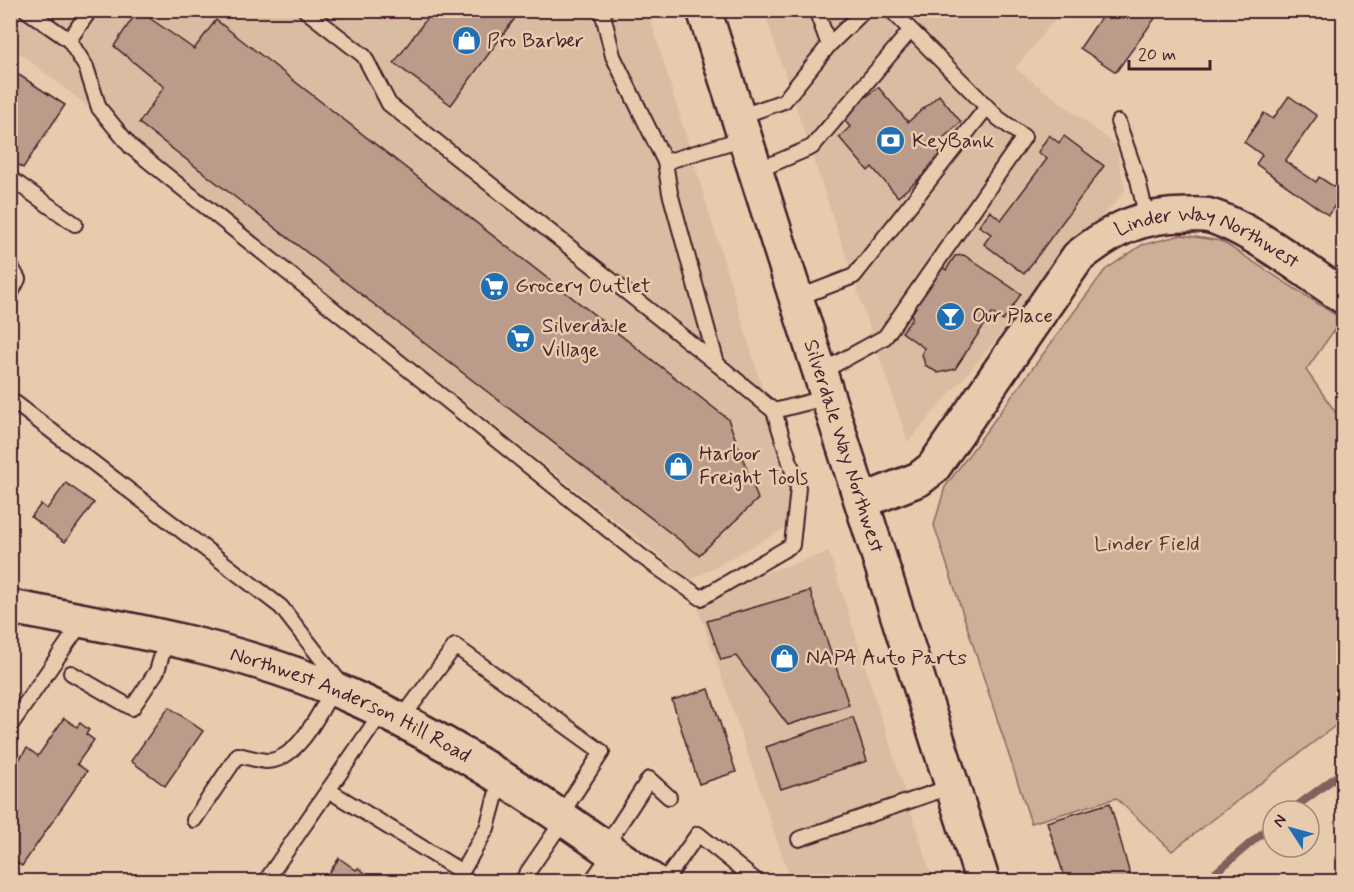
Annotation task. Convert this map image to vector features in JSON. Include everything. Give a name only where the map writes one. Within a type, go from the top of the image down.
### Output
[{"type":"main road","name":"Silverdale Way Northwest","points":[[704,10],[863,501],[983,882]]},
{"type":"main road","name":"Linder Way Northwest","points":[[863,501],[919,479],[933,468],[1078,257],[1102,238],[1159,215],[1209,215],[1260,241],[1344,297]]},
{"type":"main road","name":"Northwest Anderson Hill Road","points":[[10,607],[167,638],[260,663],[341,692],[501,777],[654,882]]},
{"type":"lane","points":[[26,10],[69,40],[86,67],[99,108],[131,147],[641,555],[701,598],[792,544],[798,488],[774,411],[389,104],[364,56],[305,10]]},
{"type":"lane","points":[[69,40],[90,10]]},
{"type":"lane","points":[[602,10],[613,56],[665,162],[670,193],[717,364]]},
{"type":"lane","points":[[816,10],[829,45]]},
{"type":"lane","points":[[665,162],[742,128],[784,101],[829,45],[865,10]]},
{"type":"lane","points":[[774,411],[825,385],[885,337],[1024,137],[987,107],[891,10]]},
{"type":"lane","points":[[756,171],[812,147],[910,31]]},
{"type":"lane","points":[[797,298],[854,276],[987,107]]},
{"type":"lane","points":[[1118,122],[1138,180],[1147,219]]},
{"type":"lane","points":[[10,178],[75,224]]},
{"type":"lane","points":[[10,265],[18,279],[10,295]]},
{"type":"lane","points":[[10,399],[281,607],[341,692],[308,733],[286,754],[267,761],[238,755],[194,820]]},
{"type":"lane","points":[[10,726],[84,620]]},
{"type":"lane","points":[[71,674],[132,708],[157,671],[167,638]]},
{"type":"lane","points":[[265,882],[328,790],[455,645],[602,752],[521,882]]},
{"type":"lane","points":[[328,790],[459,877],[487,828],[501,777]]},
{"type":"lane","points":[[591,882],[649,779],[669,797]]},
{"type":"lane","points":[[799,839],[954,786]]},
{"type":"lane","points":[[664,882],[698,834],[755,880]]},
{"type":"shaded area","points":[[10,11],[648,11],[802,519],[691,580],[11,46]]},
{"type":"shaded area","points":[[764,11],[1062,11],[1015,68],[1116,145],[1125,191],[908,442]]},
{"type":"shaded area","points":[[829,552],[933,881],[791,881],[694,596]]},
{"type":"green space","name":"Linder Field","points":[[1182,235],[1221,241],[1342,319],[1306,370],[1343,423],[1344,719],[1172,851],[1116,798],[1031,823],[934,525],[945,487],[1105,270],[1142,245]]},
{"type":"building","name":"Silverdale Village","points":[[138,10],[194,49],[216,20],[728,419],[758,499],[699,555],[139,123],[164,87],[114,46]]},
{"type":"building","points":[[433,10],[521,10],[451,105],[394,63]]},
{"type":"building","points":[[1106,10],[1147,10],[1156,17],[1116,72],[1080,48]]},
{"type":"building","points":[[10,69],[65,105],[23,168],[10,159]]},
{"type":"building","name":"KeyBank","points":[[878,87],[908,122],[939,95],[961,122],[934,146],[944,157],[898,197],[872,167],[868,171],[839,137],[850,127],[842,117]]},
{"type":"building","points":[[1289,96],[1317,116],[1285,161],[1316,182],[1319,177],[1344,193],[1328,215],[1256,164],[1262,155],[1244,142],[1264,113],[1273,119]]},
{"type":"building","points":[[1049,135],[1059,143],[1064,136],[1104,166],[1024,274],[984,244],[991,234],[979,226],[990,211],[1001,220],[1047,159],[1038,152]]},
{"type":"building","name":"Our Place","points":[[964,255],[1021,294],[1003,321],[992,313],[955,369],[938,373],[925,365],[922,354],[924,348],[902,332],[912,319],[912,313],[921,299],[919,297],[940,265],[946,270],[955,256]]},
{"type":"building","points":[[66,483],[94,503],[65,542],[31,517],[41,504],[47,509]]},
{"type":"building","name":"NAPA Auto Parts","points":[[810,591],[849,705],[788,725],[736,656],[721,660],[707,621]]},
{"type":"building","points":[[709,689],[736,772],[699,784],[672,700]]},
{"type":"building","points":[[169,707],[203,731],[165,786],[131,761]]},
{"type":"building","points":[[853,717],[867,761],[781,789],[766,747]]},
{"type":"building","points":[[64,718],[77,727],[80,723],[89,730],[86,734],[94,740],[77,764],[87,771],[22,866],[10,859],[10,773],[27,748],[38,756]]},
{"type":"building","points":[[1110,803],[1132,882],[1066,882],[1047,822]]},
{"type":"building","points":[[339,858],[356,870],[358,868],[378,882],[323,882]]},
{"type":"waterway","points":[[1306,799],[1344,771]]},
{"type":"waterway","points":[[1208,879],[1261,834]]},
{"type":"place","name":"Pro Barber","points":[[466,41]]},
{"type":"place","name":"KeyBank","points":[[891,141]]},
{"type":"place","name":"Grocery Outlet","points":[[494,286]]},
{"type":"place","name":"Our Place","points":[[951,316]]},
{"type":"place","name":"Silverdale Village","points":[[521,338]]},
{"type":"place","name":"Harbor Freight Tools","points":[[678,466]]},
{"type":"place","name":"NAPA Auto Parts","points":[[785,658]]}]
